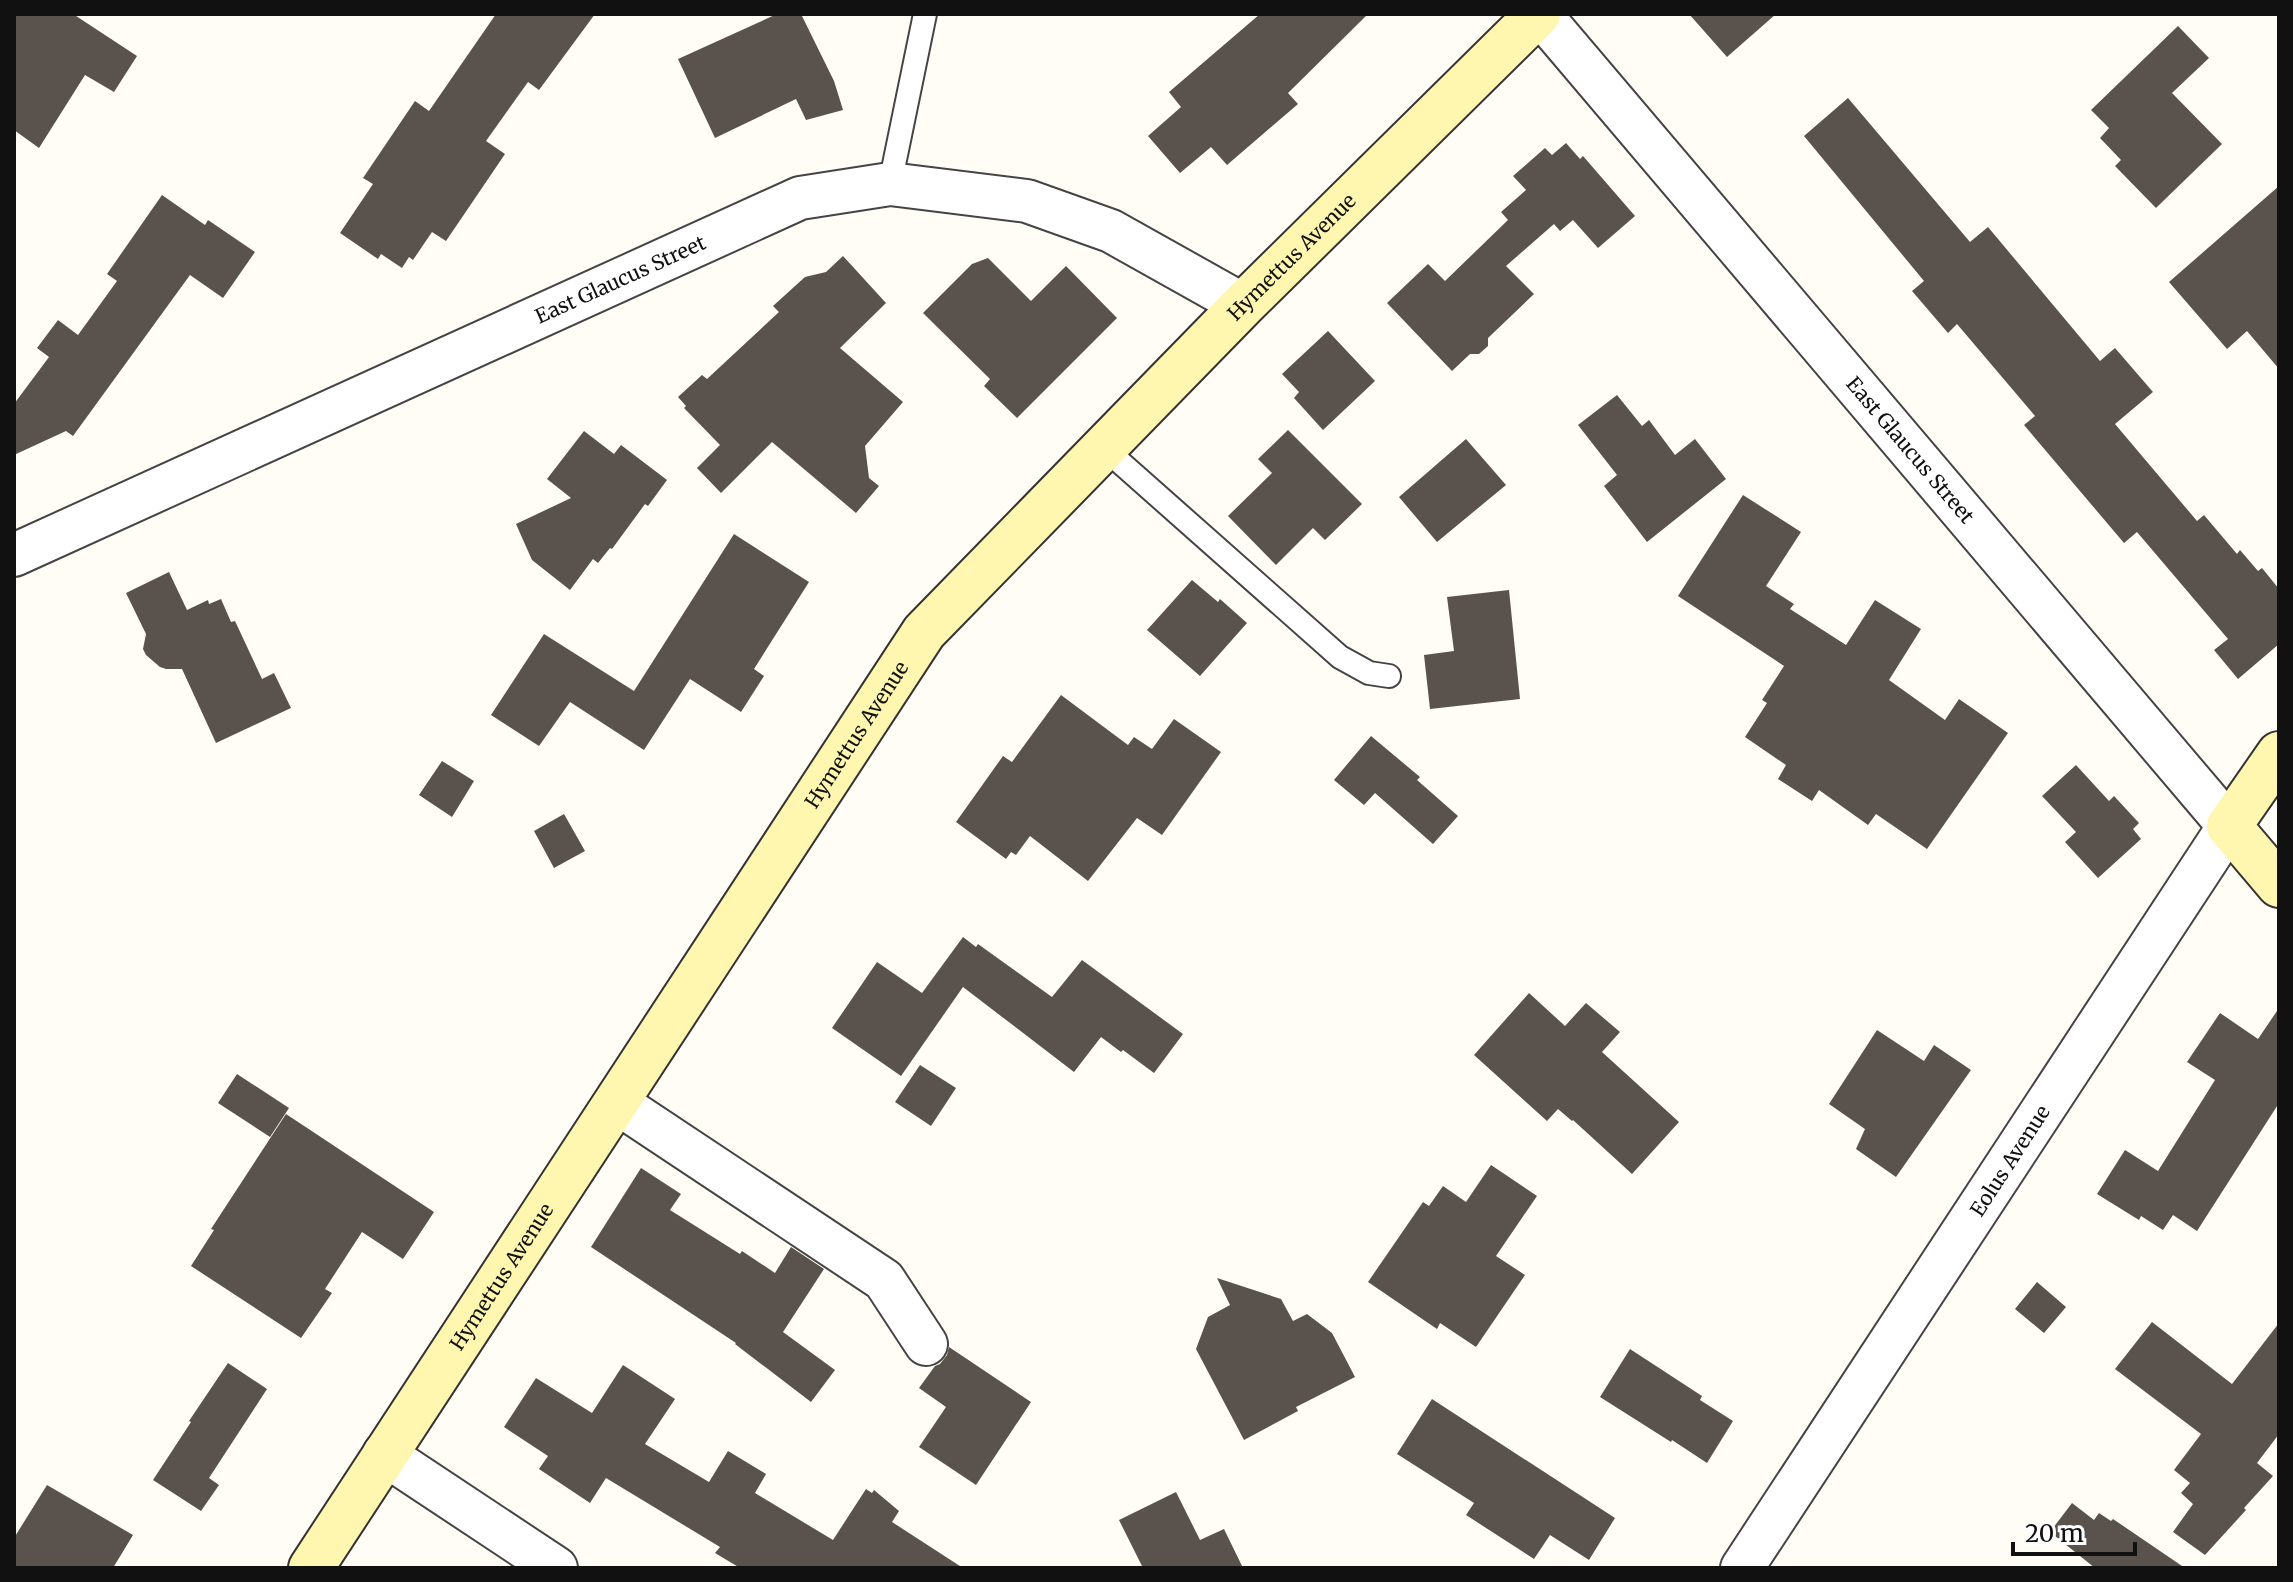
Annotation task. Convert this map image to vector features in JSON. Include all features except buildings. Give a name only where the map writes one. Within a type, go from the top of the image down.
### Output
[{"type":"street","name":"East Glaucus Street","points":[[1539,14],[2279,885]]},
{"type":"street","name":"Hymettus Avenue","points":[[311,1568],[924,632],[1243,305],[1539,14]]},
{"type":"street","name":"East Glaucus Street","points":[[14,555],[800,198],[890,184],[1027,201],[1111,231],[1243,305]]},
{"type":"street","name":"Eolus Avenue","points":[[1742,1568],[2279,754]]},
{"type":"street","points":[[616,1102],[884,1280],[926,1344]]},
{"type":"street","points":[[384,1454],[556,1568]]},
{"type":"lane","points":[[890,184],[925,14]]},
{"type":"lane","points":[[1104,448],[1340,657],[1369,673],[1389,676]]}]
